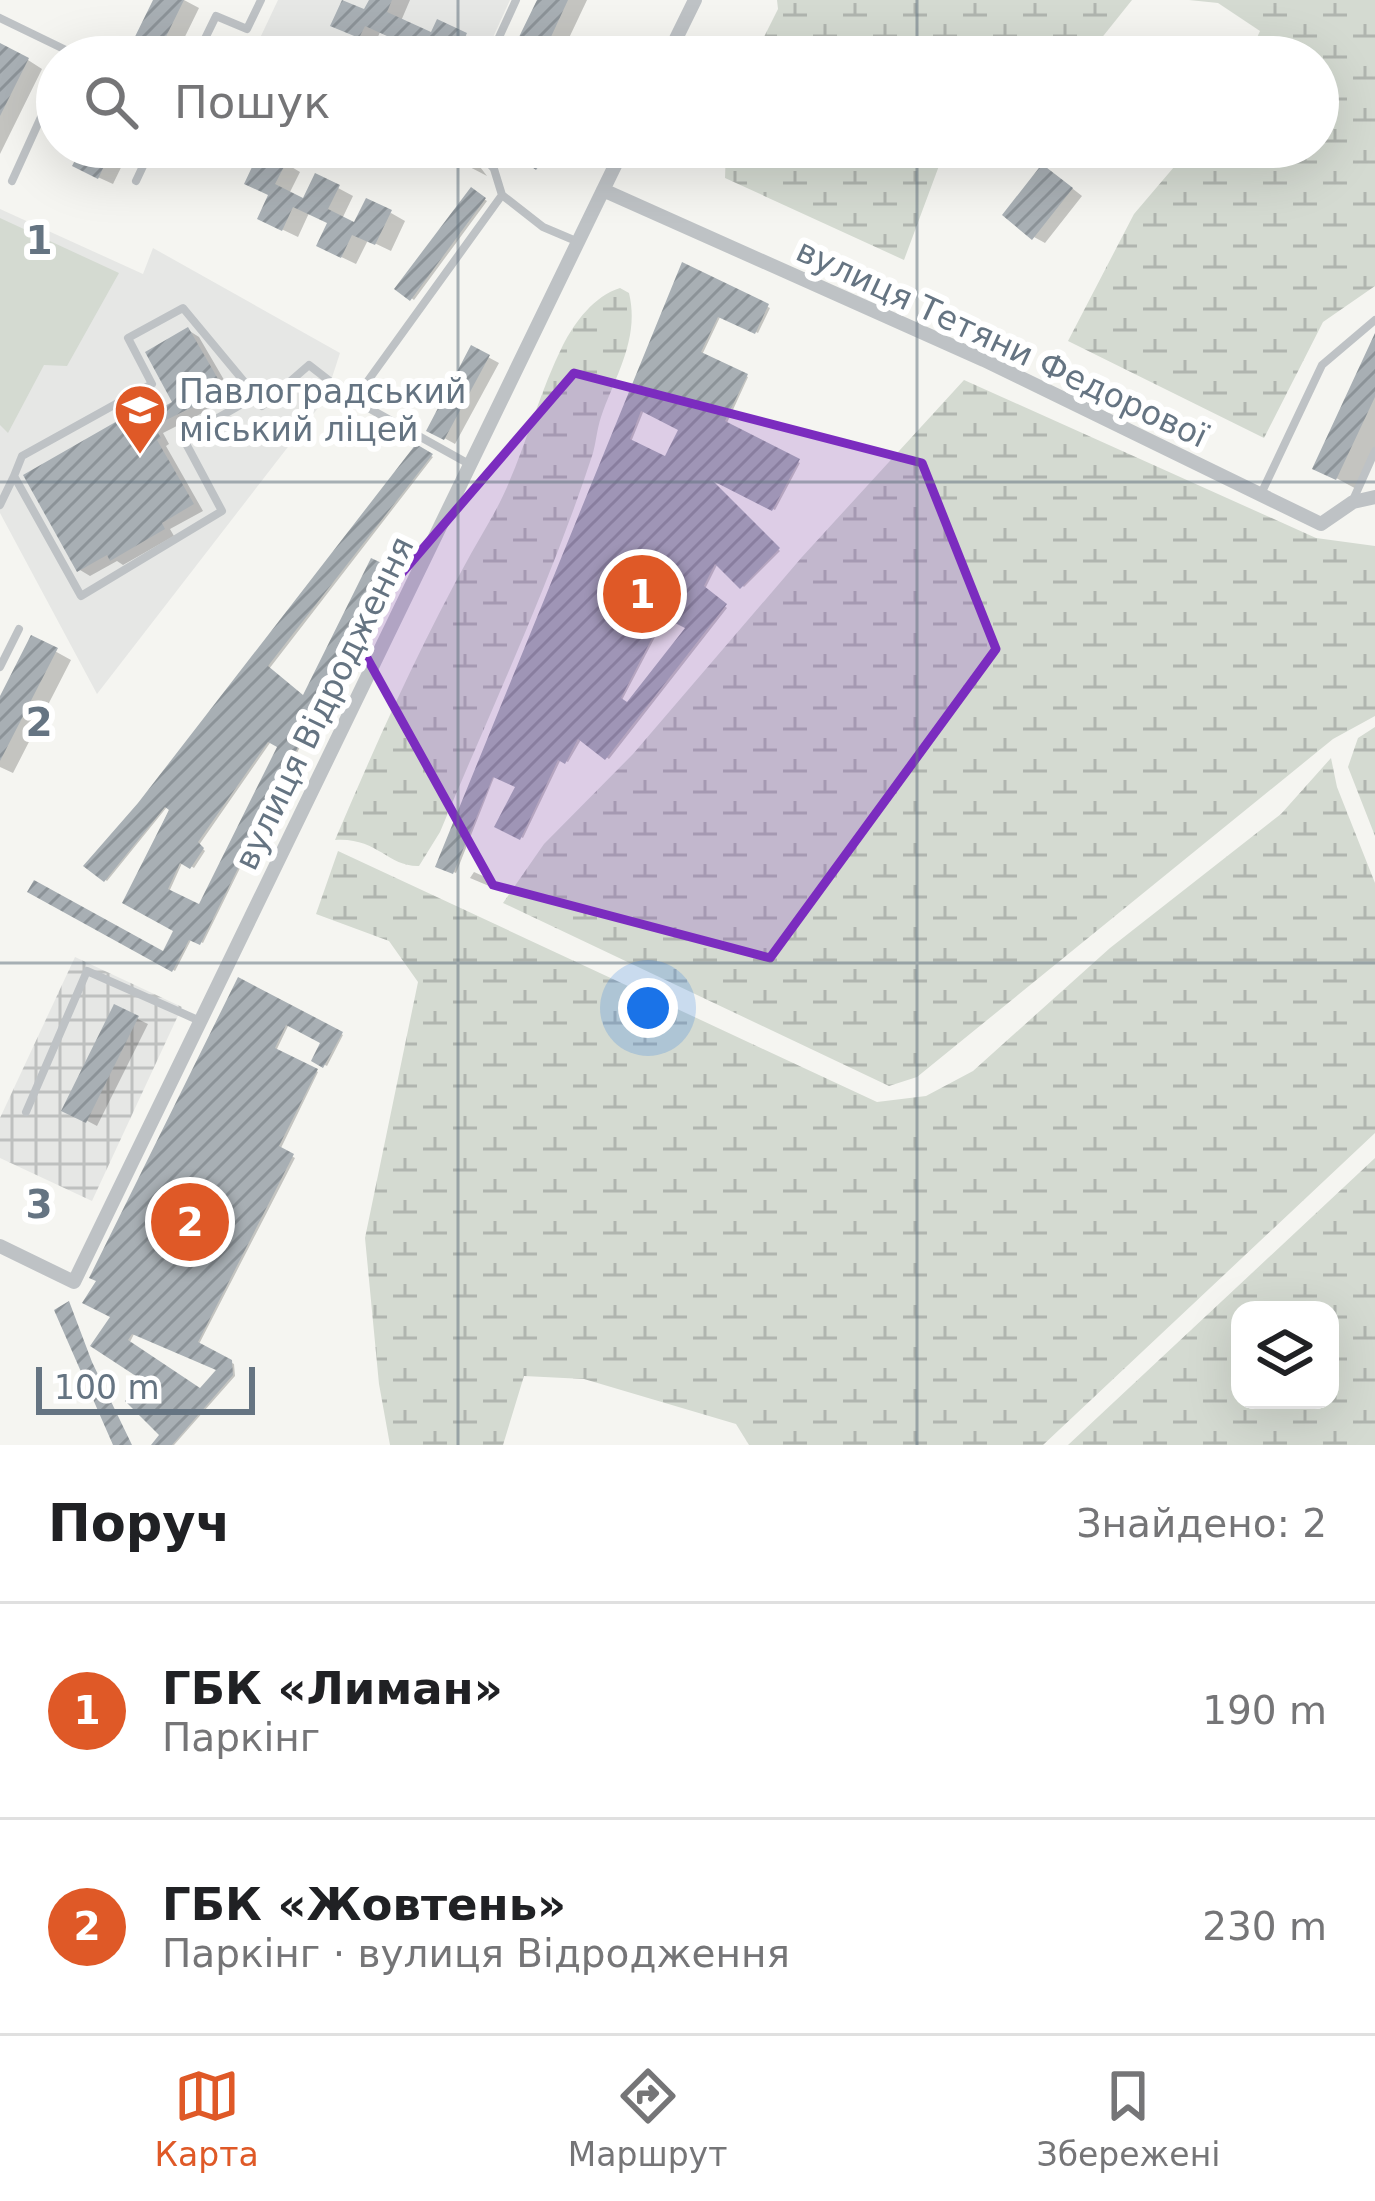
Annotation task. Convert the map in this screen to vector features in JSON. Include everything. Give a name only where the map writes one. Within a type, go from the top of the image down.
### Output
[{"type":"street","points":[[677,36],[695,0]]},
{"type":"street","name":"вулиця Відродження","points":[[0,1246],[74,1282],[613,168]]},
{"type":"street","name":"вулиця Тетяни Федорової","points":[[603,190],[984,360],[1321,524],[1353,502],[1375,497]]},
{"type":"lane","points":[[500,36],[516,0]]},
{"type":"lane","points":[[206,36],[216,16],[247,29],[257,1]]},
{"type":"lane","points":[[0,18],[37,36]]},
{"type":"lane","points":[[12,181],[36,128]]},
{"type":"lane","points":[[136,181],[142,168]]},
{"type":"lane","points":[[493,168],[502,195],[543,227],[578,241]]},
{"type":"lane","points":[[354,400],[502,195]]},
{"type":"lane","points":[[0,505],[22,456],[152,384],[128,338],[183,308],[262,406],[309,364],[354,400],[470,464]]},
{"type":"lane","points":[[1260,496],[1322,365],[1375,320]]},
{"type":"lane","points":[[14,476],[81,596],[222,511],[184,438],[256,396]]},
{"type":"lane","points":[[1353,502],[1375,451]]},
{"type":"lane","points":[[0,667],[19,629]]},
{"type":"lane","points":[[26,1112],[87,971],[201,1022]]},
{"type":"highlighted area","points":[[574,373],[922,463],[996,649],[770,958],[493,885],[352,631]]},
{"type":"shaded area","points":[[278,0],[510,0],[494,36],[261,36]]},
{"type":"shaded area","name":"Павлоградський міський ліцей","points":[[0,209],[143,274],[153,248],[340,353],[325,399],[97,694],[0,513]]},
{"type":"shaded area","points":[[75,957],[182,1007],[92,1201],[0,1158],[0,1118]]},
{"type":"green space","points":[[777,0],[1132,0],[1103,36],[764,36],[778,9]]},
{"type":"green space","points":[[1189,0],[1375,0],[1375,286],[1323,322],[1264,438],[1068,341],[1134,214],[1173,168],[1339,168],[1339,36],[1258,36],[1260,31],[1218,3]]},
{"type":"green space","points":[[725,168],[938,168],[904,260],[725,178]]},
{"type":"green space","points":[[0,218],[119,273],[67,366],[44,365],[8,433],[0,425]]},
{"type":"green space","points":[[620,288],[629,293],[631,326],[593,453],[540,597],[440,832],[419,866],[399,862],[361,843],[335,840],[426,640],[500,503],[563,345],[586,311]]},
{"type":"green space","points":[[964,380],[1316,538],[1375,546],[1375,716],[1333,739],[917,1077],[889,1086],[503,903],[544,844],[633,754],[802,557]]},
{"type":"green space","points":[[1375,727],[1375,836],[1348,767],[1358,738]]},
{"type":"green space","points":[[1331,758],[1337,787],[1375,883],[1375,1133],[1043,1445],[749,1445],[736,1424],[584,1379],[524,1376],[503,1445],[390,1445],[379,1384],[365,1238],[418,982],[389,941],[316,914],[338,851],[877,1102],[926,1096],[973,1071],[1110,948],[1281,814]]},
{"type":"green space","points":[[1375,1158],[1375,1445],[1068,1445]]},
{"type":"building","points":[[153,0],[184,0],[166,36],[135,36]]},
{"type":"building","points":[[342,0],[364,9],[369,0],[392,0],[387,12],[431,32],[437,19],[467,33],[387,36],[365,26],[360,36],[354,36],[330,26]]},
{"type":"building","points":[[537,0],[568,0],[551,36],[519,36]]},
{"type":"building","points":[[0,43],[29,58],[0,116]]},
{"type":"building","points":[[76,168],[103,168],[98,179]]},
{"type":"building","points":[[252,168],[283,168],[275,184],[303,198],[315,173],[340,185],[328,209],[354,222],[366,198],[392,210],[375,245],[352,235],[341,258],[316,246],[327,223],[293,207],[282,231],[257,219],[268,195],[244,184]]},
{"type":"building","points":[[1039,168],[1047,168],[1073,188],[1032,240],[1002,215]]},
{"type":"building","points":[[471,187],[486,198],[410,301],[394,289]]},
{"type":"building","points":[[682,262],[769,304],[755,334],[718,317],[701,352],[748,374],[725,421],[800,459],[772,511],[713,481],[780,548],[740,589],[715,564],[704,586],[727,604],[605,760],[578,739],[565,764],[558,760],[520,840],[494,827],[515,787],[493,777],[453,874],[435,867]],"holes":[[[641,411],[678,430],[665,456],[630,439]],[[663,617],[685,628],[627,702],[621,698]]]},
{"type":"building","points":[[188,327],[225,391],[154,426],[161,438],[157,440],[194,504],[162,523],[165,529],[110,561],[107,555],[77,572],[23,475],[140,408],[145,417],[172,402],[145,352]]},
{"type":"building","points":[[1375,333],[1375,397],[1336,480],[1312,469]]},
{"type":"building","points":[[471,345],[490,355],[444,440],[426,431]]},
{"type":"building","points":[[416,444],[433,454],[268,666],[303,695],[371,558],[388,566],[200,945],[189,940],[172,972],[27,892],[34,880],[163,951],[173,931],[122,903],[169,810],[165,807],[104,882],[83,866],[138,803]],"holes":[[[268,742],[277,747],[199,904],[168,889],[180,863],[190,869],[204,848],[198,842]]]},
{"type":"building","points":[[31,635],[58,648],[0,761],[0,696]]},
{"type":"building","points":[[238,977],[343,1032],[323,1068],[311,1061],[320,1043],[286,1025],[275,1048],[318,1069],[279,1146],[294,1154],[198,1342],[232,1360],[233,1375],[172,1445],[151,1445],[159,1435],[125,1401],[145,1382],[90,1346],[110,1317],[82,1303],[96,1281],[89,1278]],"holes":[[[132,1334],[216,1370],[200,1388],[128,1340]]]},
{"type":"building","points":[[114,1004],[139,1016],[86,1123],[61,1111]]},
{"type":"building","points":[[69,1301],[132,1445],[113,1445],[54,1310]]},
{"type":"place","name":"Павлоградський міський ліцей","points":[[140,456]]},
{"type":"place","name":"ГБК «Лиман»","points":[[642,594]]},
{"type":"place","name":"ГБК «Жовтень»","points":[[190,1222]]}]
